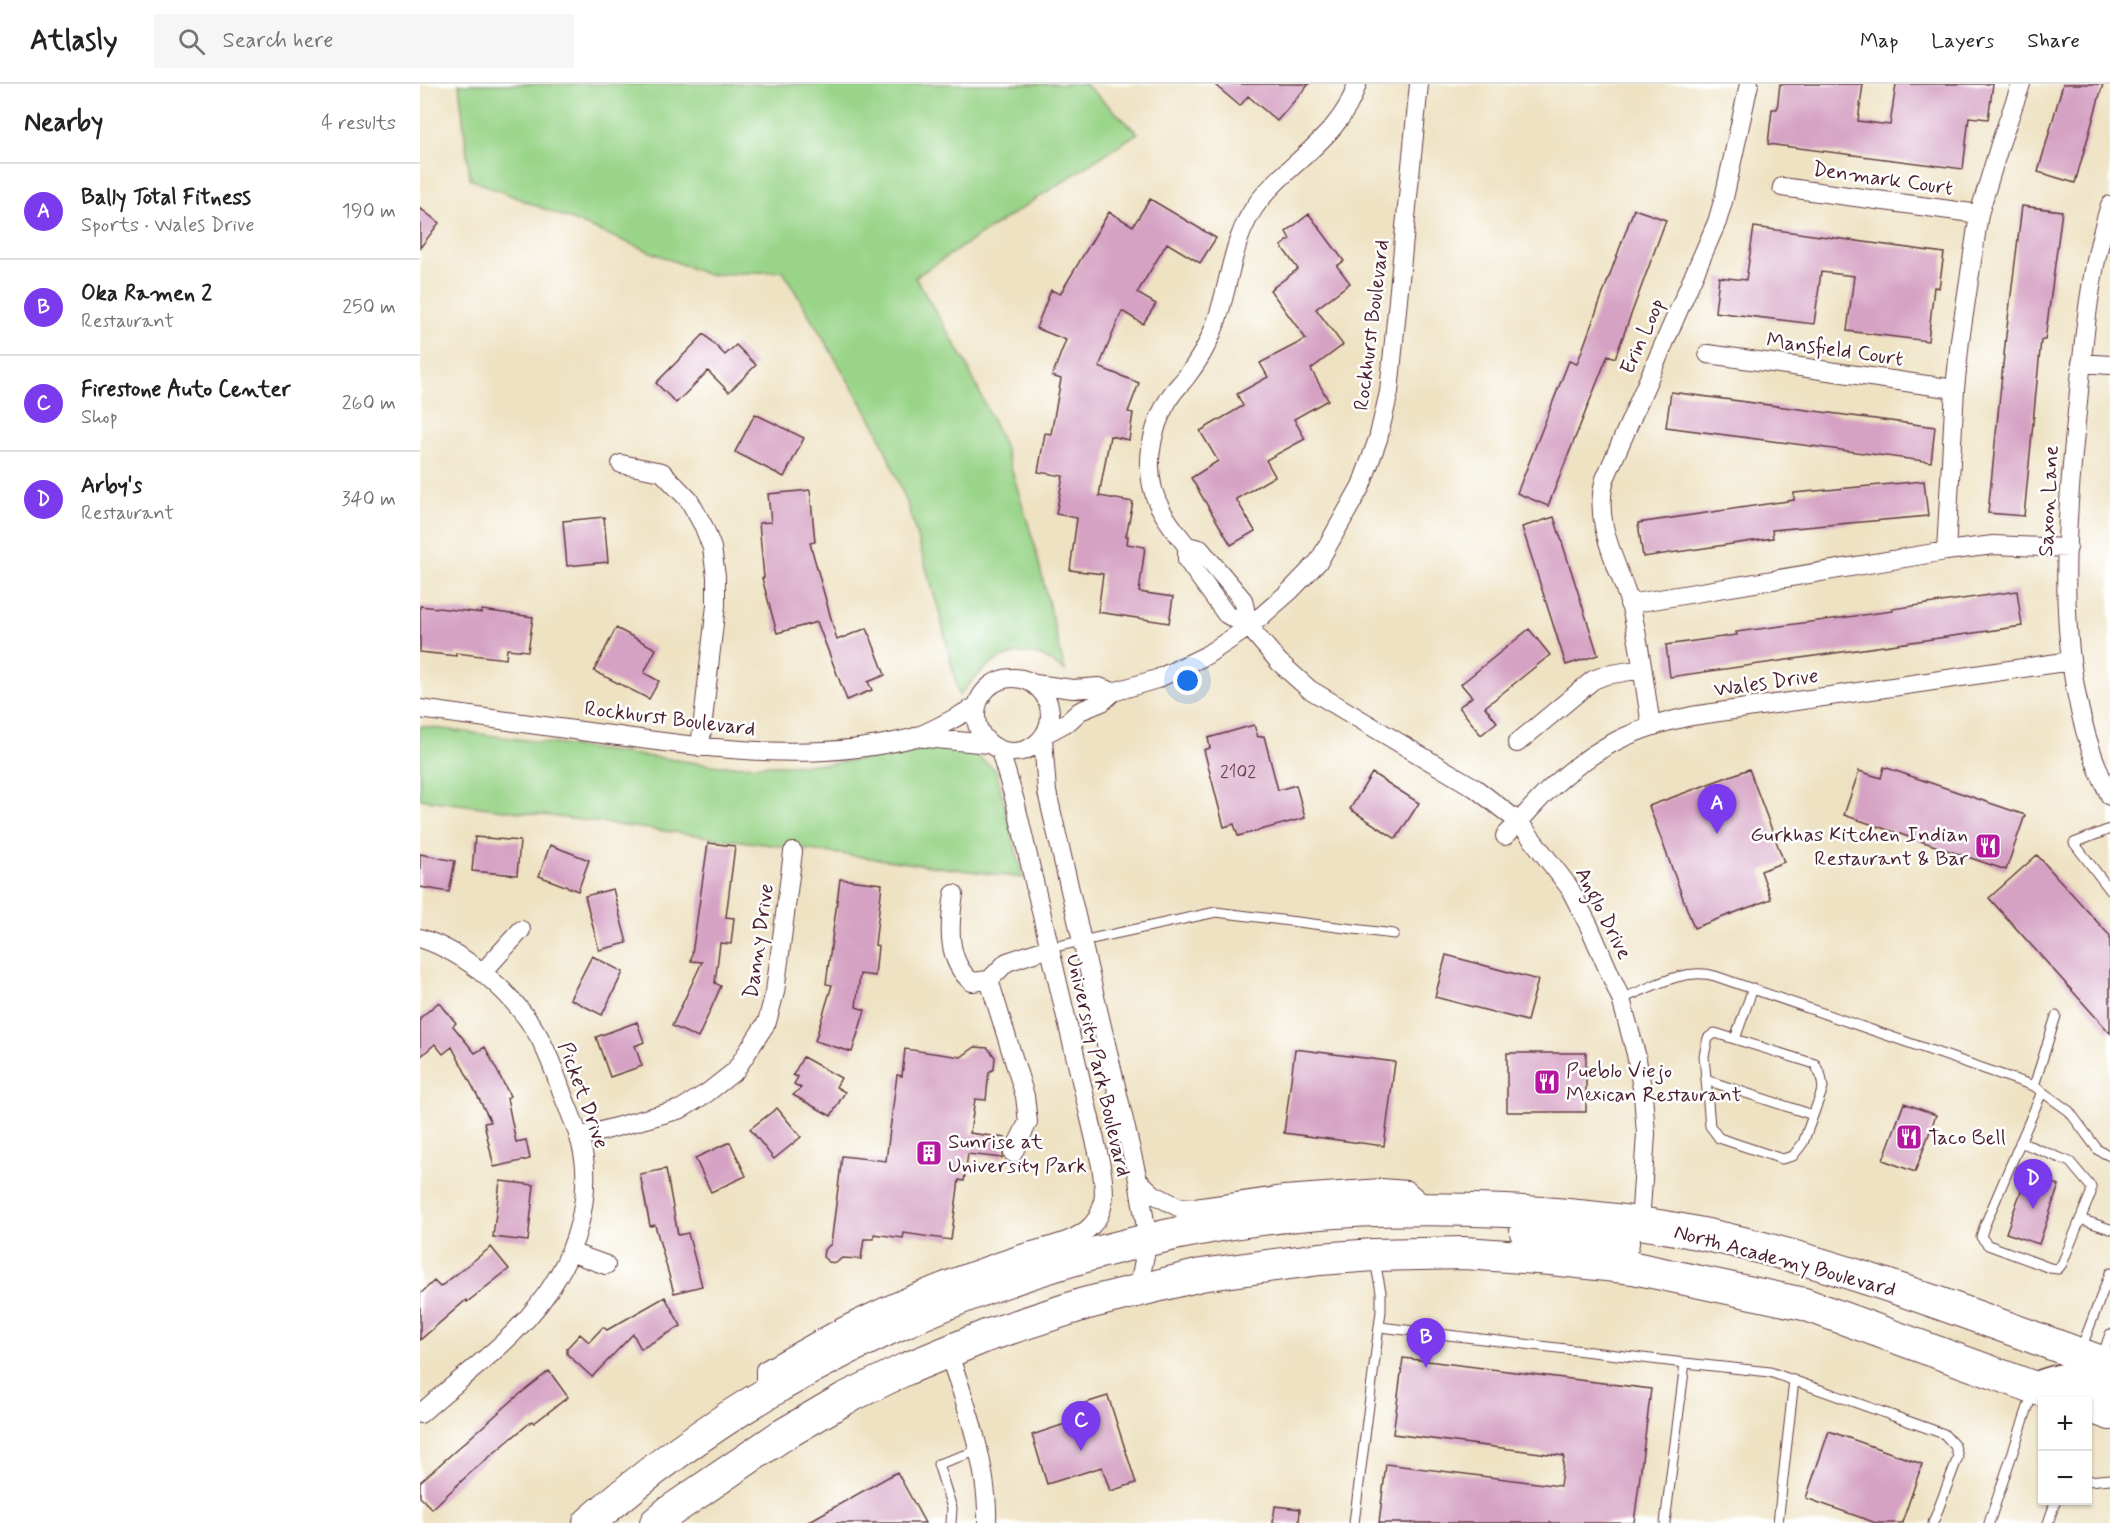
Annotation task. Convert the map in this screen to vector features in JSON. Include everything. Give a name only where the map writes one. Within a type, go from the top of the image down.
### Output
[{"type":"highway","name":"North Academy Boulevard","points":[[589,1523],[629,1487],[686,1445],[765,1393],[852,1345],[958,1299],[1064,1261],[1148,1240],[1224,1225],[1320,1213],[1429,1209],[1575,1214],[1707,1235],[1856,1274],[2102,1361]]},
{"type":"highway","points":[[1374,1255],[1395,1230],[1421,1227],[1542,1233],[1675,1252],[1692,1249],[1707,1235]]},
{"type":"highway","name":"North Academy Boulevard","points":[[656,1523],[752,1456],[826,1410],[906,1369],[986,1336],[1084,1304],[1200,1275],[1320,1259],[1464,1252],[1634,1268],[1804,1304],[2063,1397]]},
{"type":"highway","points":[[2092,1407],[2110,1414]]},
{"type":"main road","points":[[2034,1387],[2060,1377],[2073,1376],[2102,1361]]},
{"type":"street","points":[[1249,627],[1243,600],[1200,549],[1187,546],[1162,512],[1153,491],[1150,456],[1152,437],[1160,414],[1172,394],[1188,376],[1213,332],[1237,240],[1248,219],[1259,201],[1279,178],[1338,123],[1351,101],[1357,84]]},
{"type":"street","name":"Rockhurst Boulevard","points":[[1044,736],[1069,721],[1080,711],[1102,702],[1113,692],[1157,679],[1205,656],[1249,627],[1290,591],[1318,561],[1361,486],[1378,439],[1389,392],[1419,84]]},
{"type":"street","name":"Erin Loop","points":[[1651,725],[1629,604],[1602,522],[1600,504],[1603,487],[1717,222],[1749,84]]},
{"type":"street","points":[[1946,550],[1955,388],[1979,214],[1996,155],[2021,84]]},
{"type":"street","name":"Denmark Court","points":[[1782,187],[1979,214]]},
{"type":"street","name":"Saxon Lane","points":[[2110,205],[2099,241],[2089,297],[2072,456],[2067,606],[2071,661],[2083,721],[2100,776],[2110,796]]},
{"type":"street","name":"Mansfield Court","points":[[1708,354],[1955,388]]},
{"type":"street","points":[[2082,363],[2110,365]]},
{"type":"street","points":[[621,464],[662,472],[689,501],[704,527],[712,548],[716,576],[716,605],[700,747]]},
{"type":"street","points":[[1629,604],[1993,544],[2068,548]]},
{"type":"street","name":"Anglo Drive","points":[[1249,627],[1280,662],[1309,689],[1474,788],[1519,822],[1569,887],[1621,999],[1636,1054],[1643,1094],[1646,1134],[1640,1224]]},
{"type":"street","name":"Wales Drive","points":[[1505,836],[1553,786],[1596,752],[1620,737],[1651,725],[1692,716],[2071,661]]},
{"type":"street","points":[[1517,743],[1593,680],[1606,675],[1642,669]]},
{"type":"street","points":[[1010,678],[1023,679],[1035,684],[1049,704],[1050,716],[1044,736],[1034,747],[1023,752],[1011,753],[994,748],[982,736],[976,724],[977,706],[987,688],[998,681],[1010,678]]},
{"type":"street","name":"Rockhurst Boulevard","points":[[1035,684],[1073,689],[1099,687],[1113,692]]},
{"type":"street","name":"Rockhurst Boulevard","points":[[420,710],[700,747],[776,752],[817,751],[879,744],[915,737],[977,706]]},
{"type":"street","name":"University Park Boulevard","points":[[1044,736],[1047,792],[1138,1180],[1148,1240],[1138,1290]]},
{"type":"street","name":"Rockhurst Boulevard","points":[[915,737],[994,748]]},
{"type":"street","name":"University Park Boulevard","points":[[765,1393],[765,1370],[856,1320],[939,1284],[1077,1237],[1093,1224],[1103,1206],[1104,1181],[1015,801],[994,748]]},
{"type":"street","name":"Danny Drive","points":[[580,1137],[681,1109],[707,1093],[735,1071],[767,1022],[772,1002],[793,852]]},
{"type":"street","points":[[954,894],[950,917],[951,945],[958,966],[964,976],[972,982],[989,980],[1007,962],[1049,948]]},
{"type":"street","points":[[482,973],[522,930]]},
{"type":"street","name":"Picket Drive","points":[[420,938],[459,957],[482,973],[504,990],[523,1013],[550,1060],[580,1137],[585,1167],[584,1196],[579,1227],[559,1276],[527,1322],[423,1406]]},
{"type":"street","points":[[989,980],[1010,1042],[1026,1104],[1028,1122],[1013,1153]]},
{"type":"street","name":"University Park Boulevard","points":[[1138,1180],[1153,1194],[1178,1207],[1195,1208],[1284,1195],[1381,1188],[1407,1190],[1429,1209]]},
{"type":"street","points":[[570,1252],[606,1265]]},
{"type":"street","points":[[948,1352],[963,1394],[985,1481],[987,1523]]},
{"type":"lane","points":[[2110,829],[2074,843],[2110,890]]},
{"type":"lane","points":[[1049,948],[1216,912],[1394,934]]},
{"type":"lane","points":[[1621,999],[1677,977],[1698,973],[1753,988],[2038,1089],[2068,1111],[2098,1150],[2110,1156]]},
{"type":"lane","points":[[1735,1039],[1753,988]]},
{"type":"lane","points":[[2020,1142],[2070,1162],[2090,1185],[2091,1191],[2058,1269],[2050,1268],[1985,1242],[1982,1237],[1984,1227],[2020,1142],[2038,1089],[2056,1016]]},
{"type":"lane","points":[[1715,1033],[1735,1039],[1815,1064],[1821,1076],[1823,1088],[1803,1143],[1793,1156],[1782,1159],[1719,1138],[1710,1126],[1704,1056],[1708,1038],[1715,1033]]},
{"type":"lane","points":[[1706,1080],[1813,1115]]},
{"type":"lane","points":[[2080,1219],[2110,1229]]},
{"type":"lane","points":[[1354,1523],[1380,1327],[1381,1292],[1374,1255]]},
{"type":"lane","points":[[2102,1361],[2110,1273]]},
{"type":"lane","points":[[1380,1327],[1770,1372],[1794,1380],[1944,1434],[1950,1439],[1958,1457],[1933,1523]]},
{"type":"lane","points":[[1665,1523],[1685,1362]]},
{"type":"lane","points":[[1778,1523],[1794,1380]]},
{"type":"lane","points":[[1989,1523],[2034,1387]]},
{"type":"lane","points":[[951,1523],[952,1508],[938,1464],[977,1451]]},
{"type":"lane","points":[[2092,1481],[2110,1479]]},
{"type":"lane","points":[[2048,1523],[2054,1505]]},
{"type":"green space","points":[[459,84],[1085,84],[1138,133],[915,277],[965,361],[1005,448],[1034,543],[1065,671],[1041,656],[1028,653],[1016,654],[994,662],[975,677],[959,696],[939,611],[907,503],[876,427],[783,271],[708,275],[470,179]]},
{"type":"green space","points":[[420,726],[720,766],[830,764],[944,746],[965,748],[996,770],[1023,878],[420,799]]},
{"type":"building","points":[[1214,84],[1309,84],[1277,121],[1248,96],[1240,106]]},
{"type":"building","points":[[1780,84],[1863,84],[1858,121],[1890,125],[1896,84],[1993,84],[1988,119],[1969,117],[1963,169],[1768,144],[1772,109],[1777,109]]},
{"type":"building","points":[[2063,84],[2103,84],[2075,183],[2038,172]]},
{"type":"building","points":[[1150,199],[1216,238],[1200,263],[1167,243],[1137,293],[1156,304],[1143,324],[1122,311],[1099,367],[1139,383],[1128,412],[1133,413],[1129,440],[1110,436],[1099,496],[1133,502],[1126,536],[1128,536],[1127,544],[1145,547],[1139,592],[1173,597],[1169,623],[1098,612],[1103,574],[1070,570],[1077,518],[1056,514],[1063,476],[1038,472],[1045,433],[1051,434],[1061,379],[1052,376],[1066,340],[1036,328],[1051,290],[1060,294],[1109,212],[1133,226]]},
{"type":"building","points":[[2022,206],[2062,211],[2045,340],[2041,340],[2024,516],[1988,513]]},
{"type":"building","points":[[420,208],[439,223],[420,248]]},
{"type":"building","points":[[1634,209],[1666,220],[1615,358],[1608,355],[1548,506],[1517,493],[1569,361],[1577,364]]},
{"type":"building","points":[[1309,214],[1344,261],[1337,266],[1350,283],[1316,309],[1343,345],[1311,369],[1328,400],[1294,419],[1305,439],[1266,460],[1275,476],[1236,499],[1255,531],[1231,545],[1191,478],[1218,461],[1200,431],[1243,406],[1237,394],[1268,377],[1260,363],[1306,339],[1270,290],[1298,269],[1281,246],[1290,239],[1286,232]]},
{"type":"building","points":[[1754,227],[1944,253],[1939,288],[1934,287],[1928,341],[1847,331],[1854,276],[1821,272],[1814,324],[1715,312],[1719,277],[1746,280]]},
{"type":"building","points":[[704,334],[725,355],[736,345],[756,365],[729,392],[708,371],[676,403],[656,383]]},
{"type":"building","points":[[1671,392],[1935,427],[1931,462],[1666,427]]},
{"type":"building","points":[[755,414],[804,438],[784,477],[735,452]]},
{"type":"building","points":[[1924,481],[1928,516],[1772,530],[1773,538],[1643,557],[1638,523],[1794,500],[1794,493]]},
{"type":"building","points":[[810,490],[815,542],[810,543],[837,640],[867,628],[885,675],[868,682],[872,690],[847,700],[817,622],[777,633],[762,578],[764,578],[759,523],[771,522],[768,494]]},
{"type":"building","points":[[604,517],[608,562],[567,566],[563,521]]},
{"type":"building","points":[[1554,517],[1598,655],[1566,665],[1522,527]]},
{"type":"building","points":[[2017,591],[2022,626],[1670,677],[1666,645],[1737,635],[1736,632],[1893,611],[1892,609]]},
{"type":"building","points":[[420,606],[482,613],[482,610],[533,617],[528,651],[507,649],[506,659],[456,653],[456,656],[420,652]]},
{"type":"building","points":[[616,628],[656,649],[644,673],[659,681],[649,699],[594,671]]},
{"type":"building","points":[[1529,629],[1550,655],[1485,707],[1497,722],[1481,735],[1459,707],[1472,697],[1461,684]]},
{"type":"building","points":[[1254,725],[1258,737],[1264,736],[1278,790],[1296,785],[1305,818],[1238,836],[1234,824],[1224,827],[1204,750],[1210,748],[1208,738]]},
{"type":"building","points":[[1884,767],[2025,815],[2006,870],[1844,815],[1859,771],[1881,778]]},
{"type":"building","points":[[1749,769],[1784,862],[1761,871],[1771,899],[1694,928],[1649,806]]},
{"type":"building","points":[[1372,773],[1419,803],[1396,839],[1350,809]]},
{"type":"building","points":[[475,837],[520,841],[517,875],[472,871]]},
{"type":"building","points":[[708,843],[735,846],[726,917],[734,918],[731,944],[720,943],[715,983],[721,986],[698,1038],[672,1026],[702,962],[691,961]]},
{"type":"building","points":[[550,845],[589,860],[578,891],[539,876]]},
{"type":"building","points":[[420,854],[455,861],[449,892],[420,887]]},
{"type":"building","points":[[2037,855],[2110,936],[2110,1033],[1989,898]]},
{"type":"building","points":[[840,879],[882,884],[875,945],[878,946],[875,976],[860,974],[856,1007],[865,1010],[852,1052],[815,1041],[832,985],[826,984]]},
{"type":"building","points":[[613,889],[627,943],[599,950],[585,896]]},
{"type":"building","points":[[1446,955],[1538,980],[1527,1021],[1435,997]]},
{"type":"building","points":[[592,956],[623,972],[602,1015],[570,999]]},
{"type":"building","points":[[439,1002],[456,1023],[453,1026],[475,1053],[485,1047],[510,1096],[507,1098],[516,1142],[526,1140],[530,1159],[494,1167],[484,1123],[491,1122],[452,1047],[443,1054],[435,1044],[420,1057],[420,1018]]},
{"type":"building","points":[[637,1022],[644,1042],[635,1046],[642,1066],[610,1077],[596,1037]]},
{"type":"building","name":"Sunrise at University Park","points":[[975,1047],[988,1048],[995,1057],[994,1069],[989,1072],[986,1100],[975,1099],[970,1133],[1005,1138],[1003,1156],[1002,1158],[968,1154],[964,1181],[959,1180],[951,1240],[904,1233],[903,1238],[874,1234],[874,1239],[864,1239],[861,1259],[842,1258],[836,1263],[829,1262],[823,1257],[824,1250],[831,1244],[842,1156],[886,1161],[897,1075],[902,1076],[905,1049],[961,1057]]},
{"type":"building","points":[[1295,1049],[1395,1062],[1384,1146],[1284,1133]]},
{"type":"building","name":"Pueblo Viejo Mexican Restaurant","points":[[1507,1053],[1586,1053],[1586,1112],[1507,1112]]},
{"type":"building","points":[[803,1057],[841,1078],[836,1087],[845,1092],[831,1116],[793,1095],[801,1088],[794,1084],[798,1077],[793,1075]]},
{"type":"building","name":"Taco Bell","points":[[1904,1103],[1936,1115],[1915,1172],[1883,1160]]},
{"type":"building","points":[[777,1108],[801,1137],[774,1159],[750,1129]]},
{"type":"building","points":[[730,1142],[746,1176],[711,1192],[695,1158]]},
{"type":"building","points":[[666,1169],[678,1235],[688,1233],[702,1286],[674,1293],[655,1225],[650,1226],[640,1174]]},
{"type":"building","points":[[2027,1174],[2059,1185],[2039,1244],[2006,1233]]},
{"type":"building","points":[[500,1181],[534,1185],[528,1241],[493,1237]]},
{"type":"building","points":[[491,1247],[509,1269],[467,1302],[466,1300],[420,1340],[420,1294],[434,1281],[440,1287]]},
{"type":"building","points":[[665,1297],[681,1326],[641,1349],[633,1334],[592,1377],[567,1354],[567,1348],[580,1334],[589,1342],[603,1327],[607,1330]]},
{"type":"building","points":[[1403,1358],[1651,1389],[1634,1523],[1379,1523],[1386,1464],[1560,1486],[1564,1456],[1393,1434]]},
{"type":"building","points":[[549,1371],[568,1397],[534,1423],[532,1421],[469,1474],[432,1509],[420,1497],[420,1482]]},
{"type":"building","points":[[1108,1396],[1136,1483],[1110,1491],[1102,1467],[1047,1484],[1032,1435],[1086,1417],[1082,1404]]},
{"type":"building","points":[[1829,1431],[1922,1464],[1902,1523],[1876,1523],[1806,1498]]},
{"type":"building","points":[[897,1472],[925,1523],[806,1523]]},
{"type":"building","points":[[1275,1506],[1300,1509],[1299,1523],[1273,1523]]},
{"type":"place","name":"Bally Total Fitness","points":[[1717,834]]},
{"type":"place","name":"Gurkhas Kitchen Indian Restaurant & Bar","points":[[1988,846]]},
{"type":"place","name":"Pueblo Viejo Mexican Restaurant","points":[[1547,1082]]},
{"type":"place","name":"Taco Bell","points":[[1909,1137]]},
{"type":"place","name":"Sunrise at University Park","points":[[929,1153]]},
{"type":"place","name":"Arby's","points":[[2033,1209]]},
{"type":"place","name":"Oka Ramen 2","points":[[1426,1368]]},
{"type":"place","name":"Firestone Auto Center","points":[[1081,1451]]}]
